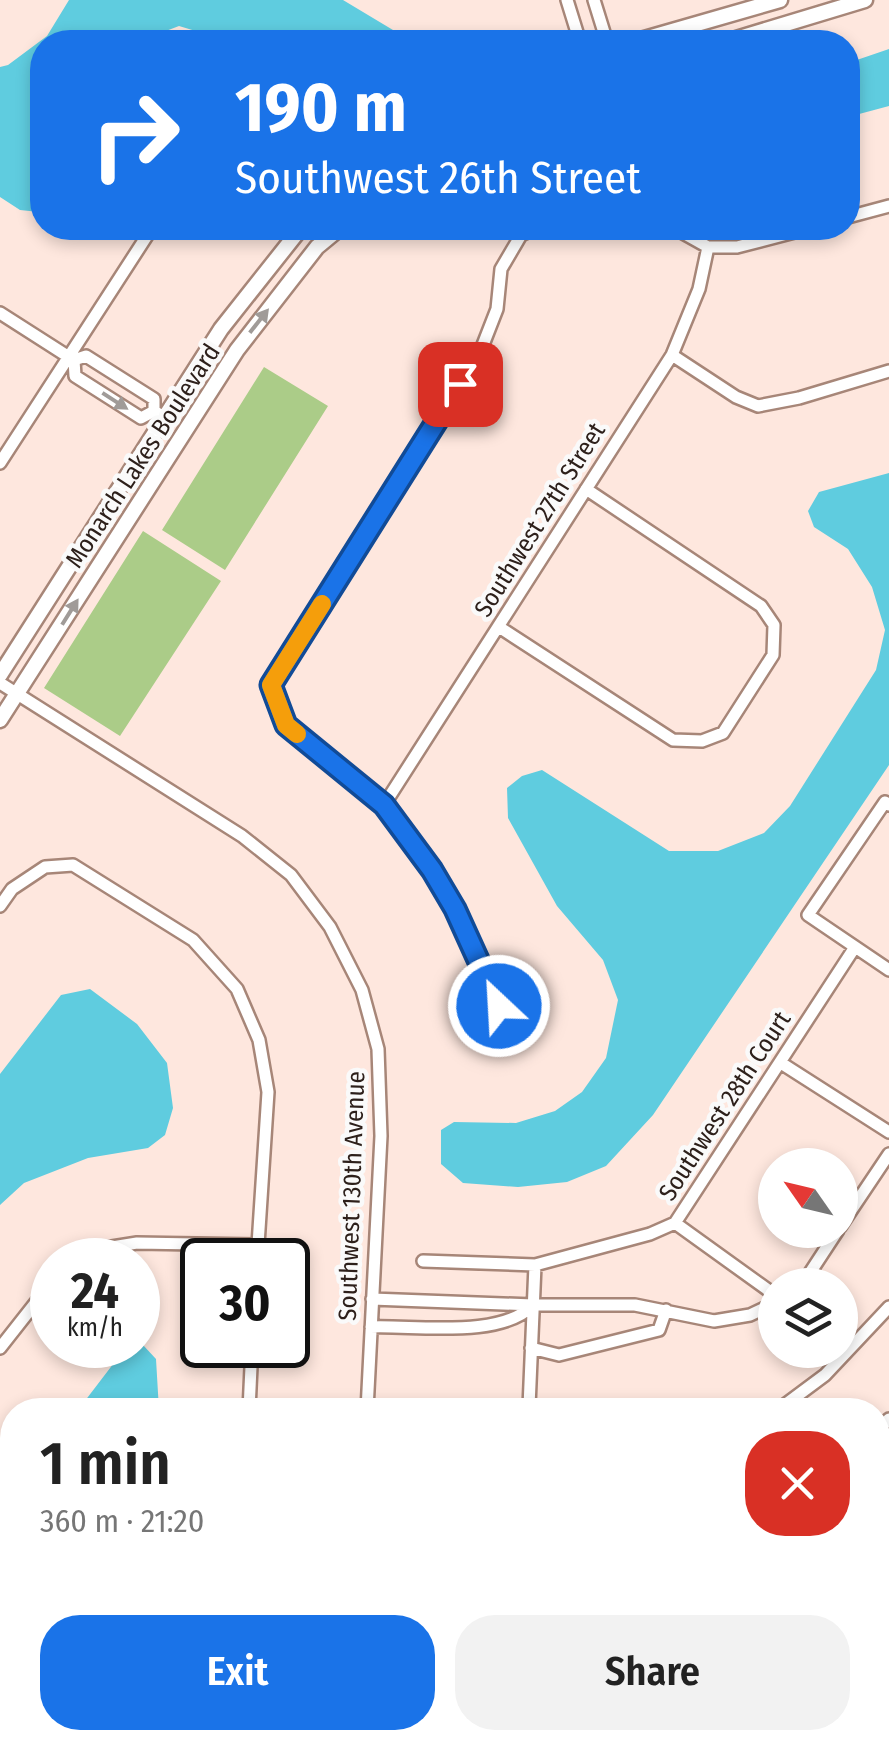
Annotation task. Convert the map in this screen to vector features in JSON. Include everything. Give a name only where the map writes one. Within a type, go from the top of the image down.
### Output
[{"type":"street","points":[[567,0],[576,30]]},
{"type":"street","points":[[594,0],[603,30]]},
{"type":"street","points":[[676,30],[780,0]]},
{"type":"street","points":[[766,30],[865,0]]},
{"type":"street","points":[[860,214],[889,206]]},
{"type":"street","points":[[0,464],[145,240]]},
{"type":"street","name":"Monarch Lakes Boulevard","points":[[0,679],[159,414],[291,240]]},
{"type":"street","name":"Monarch Lakes Boulevard","points":[[0,720],[237,350],[325,240]]},
{"type":"street","points":[[499,1006],[455,909],[432,870],[384,805],[286,725],[271,685],[481,350],[498,309],[501,270],[517,240]]},
{"type":"street","points":[[694,240],[708,248],[737,248],[766,240]]},
{"type":"street","name":"Southwest 27th Street","points":[[384,805],[672,354],[699,289],[708,248]]},
{"type":"street","points":[[0,313],[71,358],[88,357],[154,399],[159,414],[141,418],[75,376],[71,358]]},
{"type":"street","points":[[672,354],[736,397],[758,406],[800,398],[889,371]]},
{"type":"street","points":[[500,627],[672,740],[702,741],[723,733],[773,655],[774,625],[761,606],[586,490]]},
{"type":"street","name":"Southwest 130th Avenue","points":[[0,679],[242,836],[291,875],[330,927],[362,990],[378,1049],[381,1136],[368,1398]]},
{"type":"street","points":[[887,804],[808,915],[889,970]]},
{"type":"street","points":[[0,906],[12,890],[45,867],[73,864],[193,940],[237,989],[259,1040],[268,1092],[258,1238]]},
{"type":"street","name":"Southwest 28th Court","points":[[423,1261],[536,1265],[650,1234],[674,1223],[855,948]]},
{"type":"street","points":[[781,1063],[889,1132]]},
{"type":"street","points":[[858,1200],[889,1154]]},
{"type":"street","points":[[674,1223],[758,1283]]},
{"type":"street","points":[[529,1398],[536,1265]]},
{"type":"street","points":[[372,1299],[635,1305],[714,1321],[758,1311]]},
{"type":"street","points":[[425,1327],[426,1301]]},
{"type":"street","points":[[457,1328],[458,1302]]},
{"type":"street","points":[[371,1328],[476,1328],[524,1314],[532,1305]]},
{"type":"street","points":[[794,1398],[826,1375],[889,1307]]},
{"type":"street","points":[[0,1348],[30,1310]]},
{"type":"street","points":[[530,1348],[558,1355],[659,1330],[666,1310]]},
{"type":"street","points":[[250,1398],[251,1368]]},
{"type":"green space","points":[[264,367],[328,406],[225,570],[162,530]]},
{"type":"green space","points":[[143,531],[221,581],[120,736],[44,688]]},
{"type":"water","points":[[69,0],[343,0],[393,30],[192,30],[179,26],[168,30],[51,30]]},
{"type":"water","points":[[30,49],[30,211],[20,210],[0,197],[0,67]]},
{"type":"water","points":[[889,49],[889,106],[860,114],[860,59]]},
{"type":"water","points":[[889,473],[889,765],[653,1115],[606,1166],[567,1182],[518,1187],[463,1183],[441,1164],[441,1130],[454,1122],[516,1123],[555,1111],[582,1092],[606,1058],[618,1000],[603,960],[557,906],[508,818],[507,788],[522,776],[542,770],[669,851],[718,851],[764,833],[790,806],[876,670],[885,630],[872,587],[848,549],[814,527],[808,511],[819,492]]},
{"type":"water","points":[[90,989],[137,1024],[167,1063],[173,1108],[165,1135],[148,1148],[88,1158],[24,1183],[0,1205],[0,1074],[61,995]]},
{"type":"water","points":[[110,1368],[157,1368],[158,1398],[87,1398]]},
{"type":"slow traffic","points":[[297,734],[286,725],[271,685],[322,604]]},
{"type":"route","points":[[460,384],[271,685],[286,725],[384,805],[432,870],[455,909],[499,1006]]}]
